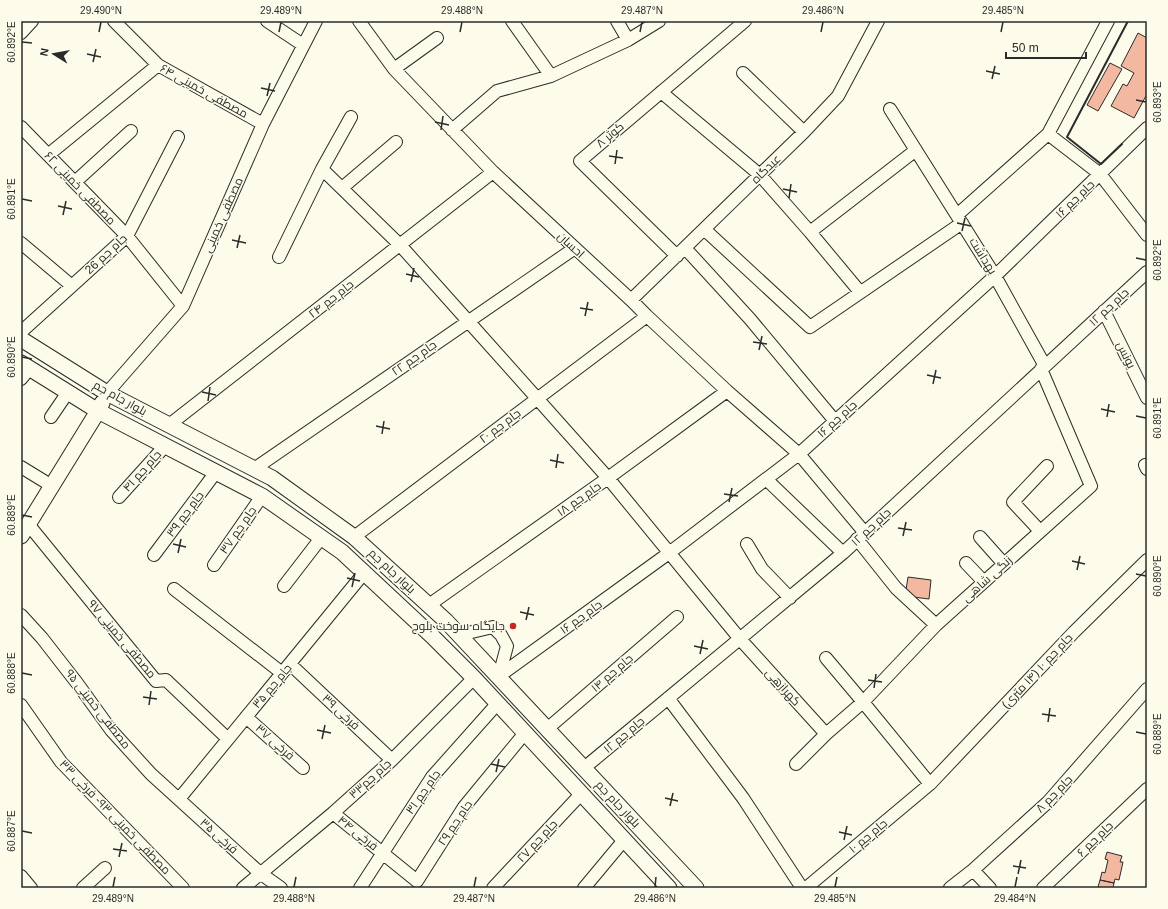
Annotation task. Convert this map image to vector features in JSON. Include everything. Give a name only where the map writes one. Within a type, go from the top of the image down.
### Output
[{"type":"main road","name":"بلوار جام جم","points":[[21,339],[107,393],[272,478],[354,537],[429,605],[499,676],[696,888]]},
{"type":"main road","name":"بلوار جام جم","points":[[24,370],[68,392],[98,411],[262,496],[342,552],[432,636],[474,678],[524,734],[669,888]]},
{"type":"main road","points":[[25,530],[98,411],[107,393]]},
{"type":"main road","points":[[342,552],[354,537]]},
{"type":"street","points":[[21,33],[32,21]]},
{"type":"street","name":"مصطفی خمینی ۶۴","points":[[114,21],[158,65],[263,124]]},
{"type":"street","points":[[267,21],[303,45]]},
{"type":"street","name":"مصطفی خمینی","points":[[107,393],[183,306],[263,124],[316,21]]},
{"type":"street","name":"احسان","points":[[359,21],[394,69],[492,172],[798,454],[861,536],[896,588],[936,625]]},
{"type":"street","points":[[512,21],[551,76]]},
{"type":"street","points":[[617,21],[628,40]]},
{"type":"street","points":[[452,130],[497,91],[551,76],[628,40],[659,21]]},
{"type":"street","name":"کوثر ۸","points":[[681,252],[580,161],[745,21]]},
{"type":"street","name":"عیدگاه","points":[[631,300],[804,132],[838,96],[878,21]]},
{"type":"street","points":[[704,229],[810,327],[959,219],[1048,134],[1108,21]]},
{"type":"street","points":[[394,69],[437,38]]},
{"type":"street","points":[[48,155],[158,65]]},
{"type":"street","points":[[743,74],[804,132]]},
{"type":"street","points":[[661,92],[760,175],[860,292]]},
{"type":"street","name":"بهداشت","points":[[890,109],[996,276],[1043,368]]},
{"type":"street","points":[[279,257],[322,169],[351,117]]},
{"type":"street","name":"مصطفی خمینی ۶۲","points":[[21,127],[127,236],[183,306]]},
{"type":"street","name":"جام جم ۱۶","points":[[499,676],[669,553],[798,454],[996,276],[1147,128]]},
{"type":"street","points":[[75,182],[131,131]]},
{"type":"street","points":[[1048,134],[1100,174],[1147,236]]},
{"type":"street","name":"جام جم 26","points":[[21,332],[127,236],[178,138]]},
{"type":"street","points":[[342,188],[396,142]]},
{"type":"street","points":[[810,232],[916,150]]},
{"type":"street","name":"کهرازهی","points":[[322,169],[400,245],[468,321],[608,478],[740,639],[826,734]]},
{"type":"street","name":"جام جم ۲۴","points":[[169,425],[492,172]]},
{"type":"street","points":[[21,243],[72,286]]},
{"type":"street","name":"جام جم ۲۲","points":[[254,469],[575,248]]},
{"type":"street","points":[[681,252],[750,319],[835,421]]},
{"type":"street","name":"جام جم ۱۲","points":[[584,768],[843,553],[1147,272]]},
{"type":"street","name":"یونس","points":[[1104,311],[1147,398]]},
{"type":"street","name":"جام جم ۲۰","points":[[354,537],[647,316]]},
{"type":"street","name":"زنگی شاهی","points":[[796,764],[826,734],[863,702],[936,625],[1091,486],[1043,368]]},
{"type":"street","name":"جام جم ۱۸","points":[[429,605],[728,391]]},
{"type":"street","points":[[51,417],[68,392]]},
{"type":"street","name":"جام جم ۴۱","points":[[119,497],[165,446]]},
{"type":"street","points":[[1040,531],[1013,502],[1047,466]]},
{"type":"street","points":[[21,467],[52,486]]},
{"type":"street","name":"جام جم ۳۹","points":[[154,555],[216,472]]},
{"type":"street","points":[[766,479],[843,553]]},
{"type":"street","name":"جام جم ۳۷","points":[[214,565],[262,496]]},
{"type":"street","name":"مصطفی خمینی ۹۷","points":[[25,530],[156,681],[166,680],[228,738]]},
{"type":"street","points":[[980,537],[1004,564]]},
{"type":"street","points":[[284,586],[321,538]]},
{"type":"street","points":[[747,544],[762,569],[790,598]]},
{"type":"street","name":"جام جم ۱۰ (۱۴ متری)","points":[[930,784],[1074,632],[1147,560]]},
{"type":"street","points":[[966,563],[984,582]]},
{"type":"street","name":"جام جم ۳۵","points":[[179,799],[364,573]]},
{"type":"street","name":"فرخی ۳۹","points":[[174,589],[286,668],[392,760]]},
{"type":"street","name":"مصطفی خمینی ۹۵","points":[[21,615],[42,638],[111,730],[151,774],[179,799]]},
{"type":"street","name":"جام جم ۱۴","points":[[548,728],[677,617]]},
{"type":"street","points":[[459,635],[493,627],[501,635],[507,646],[499,676]]},
{"type":"street","points":[[826,658],[930,784]]},
{"type":"street","name":"جام جم۳۳","points":[[243,888],[333,813],[392,760],[474,678]]},
{"type":"street","name":"جام جم ۸","points":[[950,888],[973,870],[1048,802],[1147,689]]},
{"type":"street","points":[[668,698],[742,798],[802,888]]},
{"type":"street","name":"مصطفی خمینی ۹۳- فرخی ۳۳","points":[[21,704],[61,762],[183,888]]},
{"type":"street","name":"جام جم ۳۱","points":[[360,888],[432,777],[497,704]]},
{"type":"street","name":"فرخی ۳۷","points":[[246,717],[303,768]]},
{"type":"street","name":"جام جم ۲۹","points":[[383,853],[417,881],[464,807],[524,734]]},
{"type":"street","name":"جام جم ۱۰","points":[[806,888],[930,784]]},
{"type":"street","name":"جام جم ۶","points":[[1044,888],[1147,789]]},
{"type":"street","name":"جام جم ۲۷","points":[[493,888],[581,794]]},
{"type":"street","name":"فرخی ۳۵","points":[[179,799],[260,873],[281,888]]},
{"type":"street","name":"فرخی ۴۴","points":[[333,813],[383,853]]},
{"type":"street","points":[[584,888],[624,840]]},
{"type":"street","points":[[83,888],[104,868]]},
{"type":"street","points":[[973,870],[990,888]]},
{"type":"street","points":[[21,876],[29,887]]},
{"type":"building","points":[[1138,33],[1147,38],[1147,94],[1134,118],[1111,106],[1123,84],[1127,86],[1134,73],[1121,66]]},
{"type":"building","points":[[1110,63],[1122,69],[1098,111],[1087,105]]},
{"type":"building","points":[[908,577],[931,580],[929,599],[905,596]]},
{"type":"building","points":[[1107,852],[1122,856],[1120,862],[1123,862],[1119,880],[1115,879],[1114,883],[1100,880],[1102,872],[1105,873],[1108,860],[1105,859]]},
{"type":"building","points":[[1100,880],[1114,883],[1113,888],[1098,887]]},
{"type":"wall","points":[[1122,144],[1101,164],[1067,137],[1128,21]]},
{"type":"place","name":"جایگاه سوخت بلوچ","points":[[513,626]]}]
